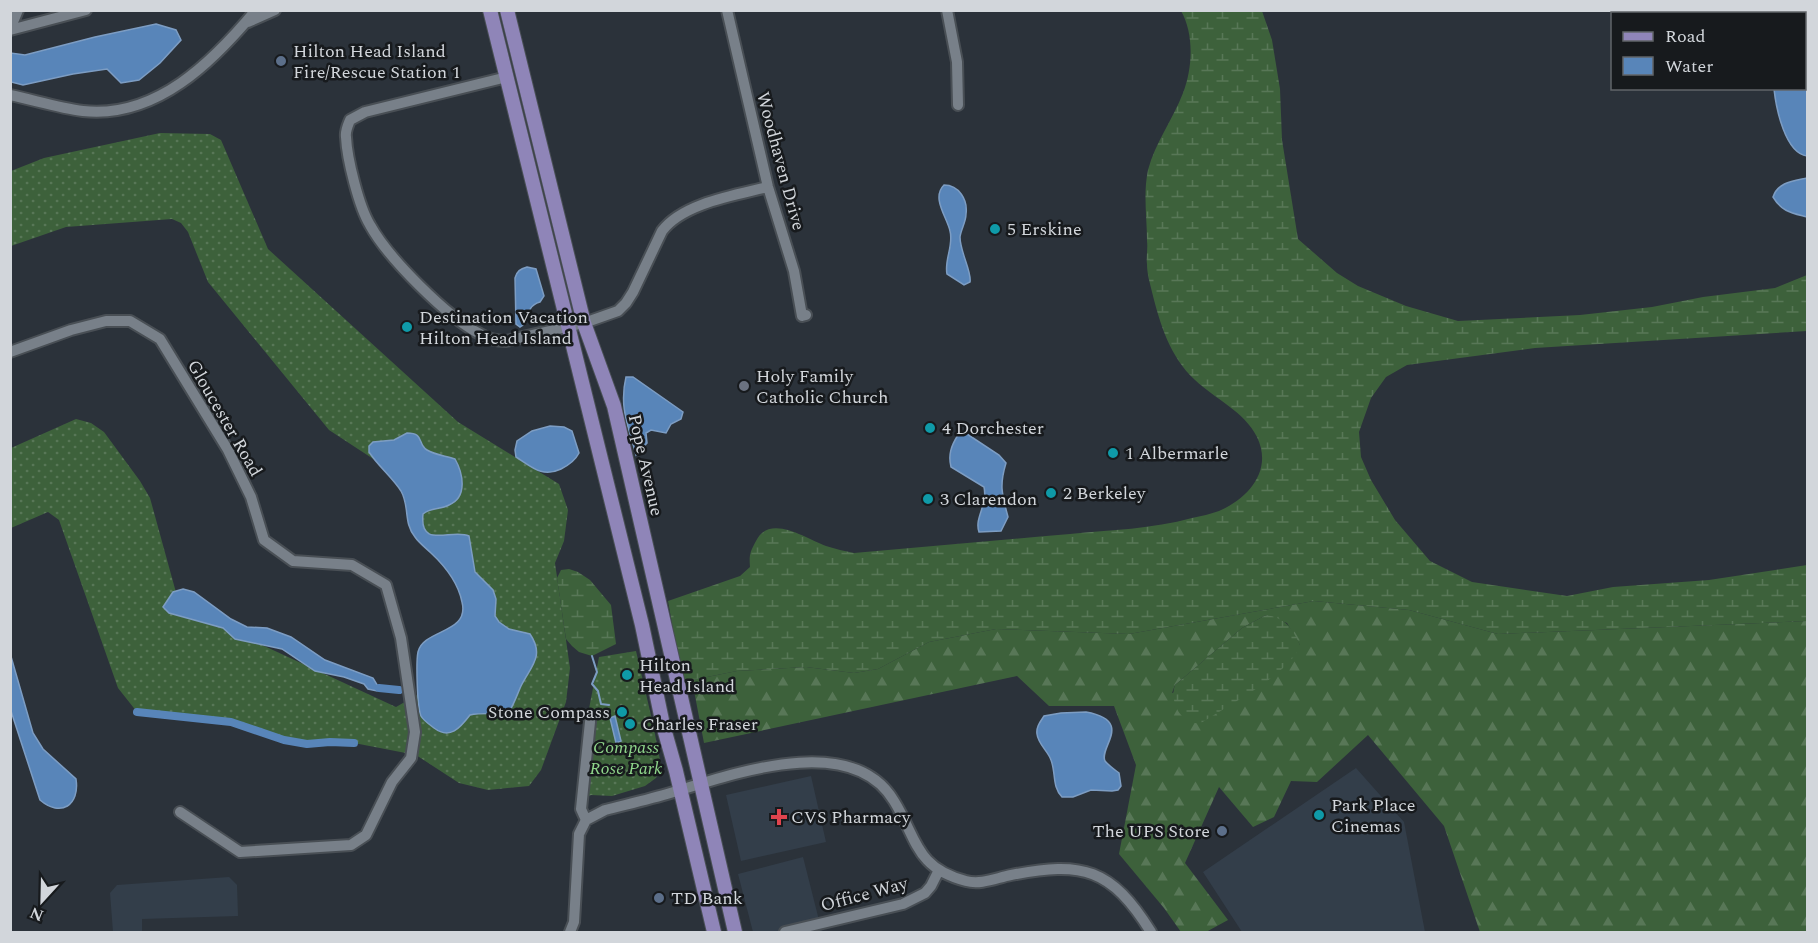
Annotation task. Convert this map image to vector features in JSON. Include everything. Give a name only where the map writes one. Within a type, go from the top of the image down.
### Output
[{"type":"main road","points":[[490,10],[642,625],[663,725],[714,933]]},
{"type":"main road","name":"Pope Avenue","points":[[507,10],[584,323],[614,406],[735,933]]},
{"type":"main road","points":[[618,534],[642,530]]},
{"type":"street","points":[[10,29],[18,10]]},
{"type":"street","points":[[10,29],[86,10]]},
{"type":"street","points":[[10,95],[82,111],[136,107],[157,99],[178,85],[245,24],[256,10]]},
{"type":"street","points":[[245,24],[275,10]]},
{"type":"street","name":"Woodhaven Drive","points":[[727,10],[768,186],[794,271],[801,316],[806,315]]},
{"type":"street","points":[[947,10],[957,62],[958,105]]},
{"type":"street","points":[[507,77],[358,115],[350,120],[345,136],[351,169],[364,213],[376,236],[420,285],[468,328],[482,336],[497,341],[506,341],[611,315],[626,303],[668,222],[705,204],[768,186]]},
{"type":"street","name":"Gloucester Road","points":[[10,352],[71,330],[105,321],[130,321],[160,339],[228,450],[251,497],[264,540],[293,561],[352,565],[386,585],[401,638],[415,732],[411,758],[392,782],[366,835],[351,845],[240,852],[180,812]]},
{"type":"street","points":[[586,820],[581,809],[590,722]]},
{"type":"street","points":[[570,933],[574,922],[579,834],[586,820],[605,810],[737,774],[795,762],[822,761],[865,773],[885,787],[920,852],[939,870],[962,880],[977,883],[1036,870],[1087,871],[1108,881],[1119,890],[1131,903],[1151,933]]},
{"type":"street","name":"Office Way","points":[[785,933],[903,904],[925,893],[932,886],[939,870]]},
{"type":"shaded area","points":[[1356,768],[1404,822],[1425,932],[1242,932],[1203,872]]},
{"type":"shaded area","points":[[811,776],[826,842],[741,861],[726,795]]},
{"type":"shaded area","points":[[803,857],[822,932],[753,932],[738,874]]},
{"type":"shaded area","points":[[229,877],[237,885],[238,916],[142,919],[142,932],[113,932],[110,893],[117,885]]},
{"type":"green space","points":[[1181,11],[1262,11],[1272,40],[1280,89],[1282,140],[1298,239],[1337,273],[1358,286],[1406,306],[1458,321],[1580,315],[1652,307],[1703,297],[1775,288],[1807,275],[1807,331],[1535,348],[1407,365],[1386,377],[1371,398],[1359,432],[1361,457],[1371,480],[1395,520],[1430,561],[1472,582],[1567,596],[1613,587],[1709,580],[1807,565],[1807,621],[1498,634],[1409,610],[1314,601],[1129,634],[996,629],[929,642],[878,669],[854,673],[806,667],[737,671],[692,680],[682,679],[668,601],[740,576],[750,567],[750,554],[756,541],[762,533],[770,529],[789,530],[826,546],[854,553],[1131,529],[1177,522],[1219,511],[1240,499],[1255,482],[1262,461],[1257,437],[1245,420],[1195,380],[1179,361],[1163,328],[1148,275],[1145,197],[1148,170],[1155,150],[1183,93],[1189,73],[1190,40]]},
{"type":"green space","points":[[160,133],[210,134],[221,140],[268,249],[458,422],[559,484],[568,510],[564,541],[555,563],[570,668],[566,702],[541,770],[529,786],[488,790],[459,783],[416,755],[354,743],[307,744],[284,740],[231,722],[137,712],[118,688],[59,520],[48,512],[11,528],[11,448],[76,419],[91,423],[104,432],[150,498],[180,607],[396,707],[417,695],[482,604],[415,531],[416,487],[329,430],[208,282],[188,232],[181,223],[172,219],[66,227],[11,246],[11,171],[44,158]]},
{"type":"green space","points":[[569,569],[590,580],[611,605],[616,644],[592,656],[579,652],[566,639],[557,578],[561,570]]},
{"type":"green space","points":[[1314,601],[1409,610],[1498,634],[1807,621],[1807,932],[1480,932],[1444,826],[1368,735],[1317,782],[1291,781],[1274,817],[1253,827],[1219,787],[1185,863],[1228,920],[1206,932],[1181,932],[1119,854],[1136,765],[1114,706],[1049,706],[1017,676],[704,743],[692,680],[737,671],[806,667],[854,673],[878,669],[929,642],[996,629],[1129,634]],"holes":[[[1266,615],[1287,623],[1300,645],[1172,693],[1175,685],[1242,628]]]},
{"type":"green space","points":[[1266,615],[1283,621],[1291,629],[1300,645],[1295,655],[1272,677],[1201,723],[1194,723],[1182,717],[1175,705],[1175,685],[1242,628]]},
{"type":"green space","name":"Compass Rose Park","points":[[636,651],[661,765],[656,778],[645,786],[612,796],[591,795],[587,797],[597,717],[588,714],[599,657]]},
{"type":"water","points":[[1807,11],[1807,156],[1799,153],[1787,138],[1774,90],[1806,90],[1806,12],[1744,12]]},
{"type":"water","points":[[156,24],[176,30],[181,40],[160,63],[139,80],[121,83],[107,69],[23,85],[11,82],[11,53],[25,55]]},
{"type":"water","points":[[1807,178],[1807,217],[1792,213],[1776,202],[1773,197],[1778,188],[1791,181]]},
{"type":"water","points":[[944,185],[958,190],[966,204],[966,217],[960,237],[970,282],[964,285],[947,274],[946,269],[951,236],[939,202],[940,190]]},
{"type":"water","points":[[527,267],[536,269],[544,296],[540,302],[531,307],[526,323],[520,327],[516,324],[515,278],[519,271]]},
{"type":"water","points":[[626,377],[633,377],[683,412],[681,419],[671,424],[666,433],[651,430],[646,433],[647,443],[636,455],[624,407]]},
{"type":"water","points":[[550,426],[564,427],[572,431],[579,453],[572,462],[561,469],[543,472],[532,468],[516,457],[515,450],[517,441],[532,431]]},
{"type":"water","points":[[407,433],[413,433],[419,437],[427,450],[455,459],[462,478],[461,491],[455,501],[446,507],[429,510],[423,514],[423,525],[426,532],[438,536],[462,534],[469,536],[475,572],[493,590],[496,599],[495,616],[509,629],[530,634],[536,649],[535,661],[509,712],[470,715],[450,733],[434,728],[421,716],[417,657],[422,645],[428,639],[453,626],[459,620],[463,612],[460,595],[446,569],[411,531],[401,491],[369,452],[369,446],[373,442],[394,440]]},
{"type":"water","points":[[967,434],[999,455],[1006,463],[1002,490],[1008,517],[1001,531],[979,532],[978,522],[984,500],[984,487],[951,467],[950,455],[954,443],[958,435]]},
{"type":"water","points":[[183,589],[194,592],[231,619],[247,627],[267,628],[291,637],[325,660],[373,678],[379,688],[377,691],[368,689],[364,684],[344,677],[315,671],[282,649],[235,639],[223,628],[169,613],[163,607],[173,592]]},
{"type":"water","points":[[10,653],[33,733],[43,749],[76,779],[75,796],[72,802],[62,808],[55,808],[40,800],[11,711]]},
{"type":"water","points":[[1086,712],[1101,716],[1109,722],[1112,728],[1104,756],[1105,761],[1119,773],[1121,786],[1118,790],[1091,790],[1073,797],[1062,797],[1055,784],[1051,760],[1038,738],[1038,727],[1044,716]]},
{"type":"water","points":[[615,716],[621,741],[616,743],[610,718]]},
{"type":"waterway","points":[[592,656],[597,672],[592,684],[598,691],[601,704],[609,705]]},
{"type":"waterway","points":[[379,688],[399,690]]},
{"type":"waterway","points":[[137,712],[231,722],[284,740],[307,744],[354,743]]},
{"type":"place","name":"Hilton Head Island Fire/Rescue Station 1","points":[[281,61]]},
{"type":"place","name":"5 Erskine","points":[[995,229]]},
{"type":"place","name":"Destination Vacation Hilton Head Island","points":[[407,327]]},
{"type":"place","name":"Holy Family Catholic Church","points":[[744,386]]},
{"type":"place","name":"4 Dorchester","points":[[930,428]]},
{"type":"place","name":"1 Albermarle","points":[[1113,453]]},
{"type":"place","name":"2 Berkeley","points":[[1051,493]]},
{"type":"place","name":"3 Clarendon","points":[[928,499]]},
{"type":"place","name":"Hilton Head Island","points":[[627,675]]},
{"type":"place","name":"Stone Compass","points":[[622,712]]},
{"type":"place","name":"Charles Fraser","points":[[630,724]]},
{"type":"place","name":"Park Place Cinemas","points":[[1319,815]]},
{"type":"place","name":"CVS Pharmacy","points":[[779,817]]},
{"type":"place","name":"The UPS Store","points":[[1222,831]]},
{"type":"place","name":"TD Bank","points":[[659,898]]}]
